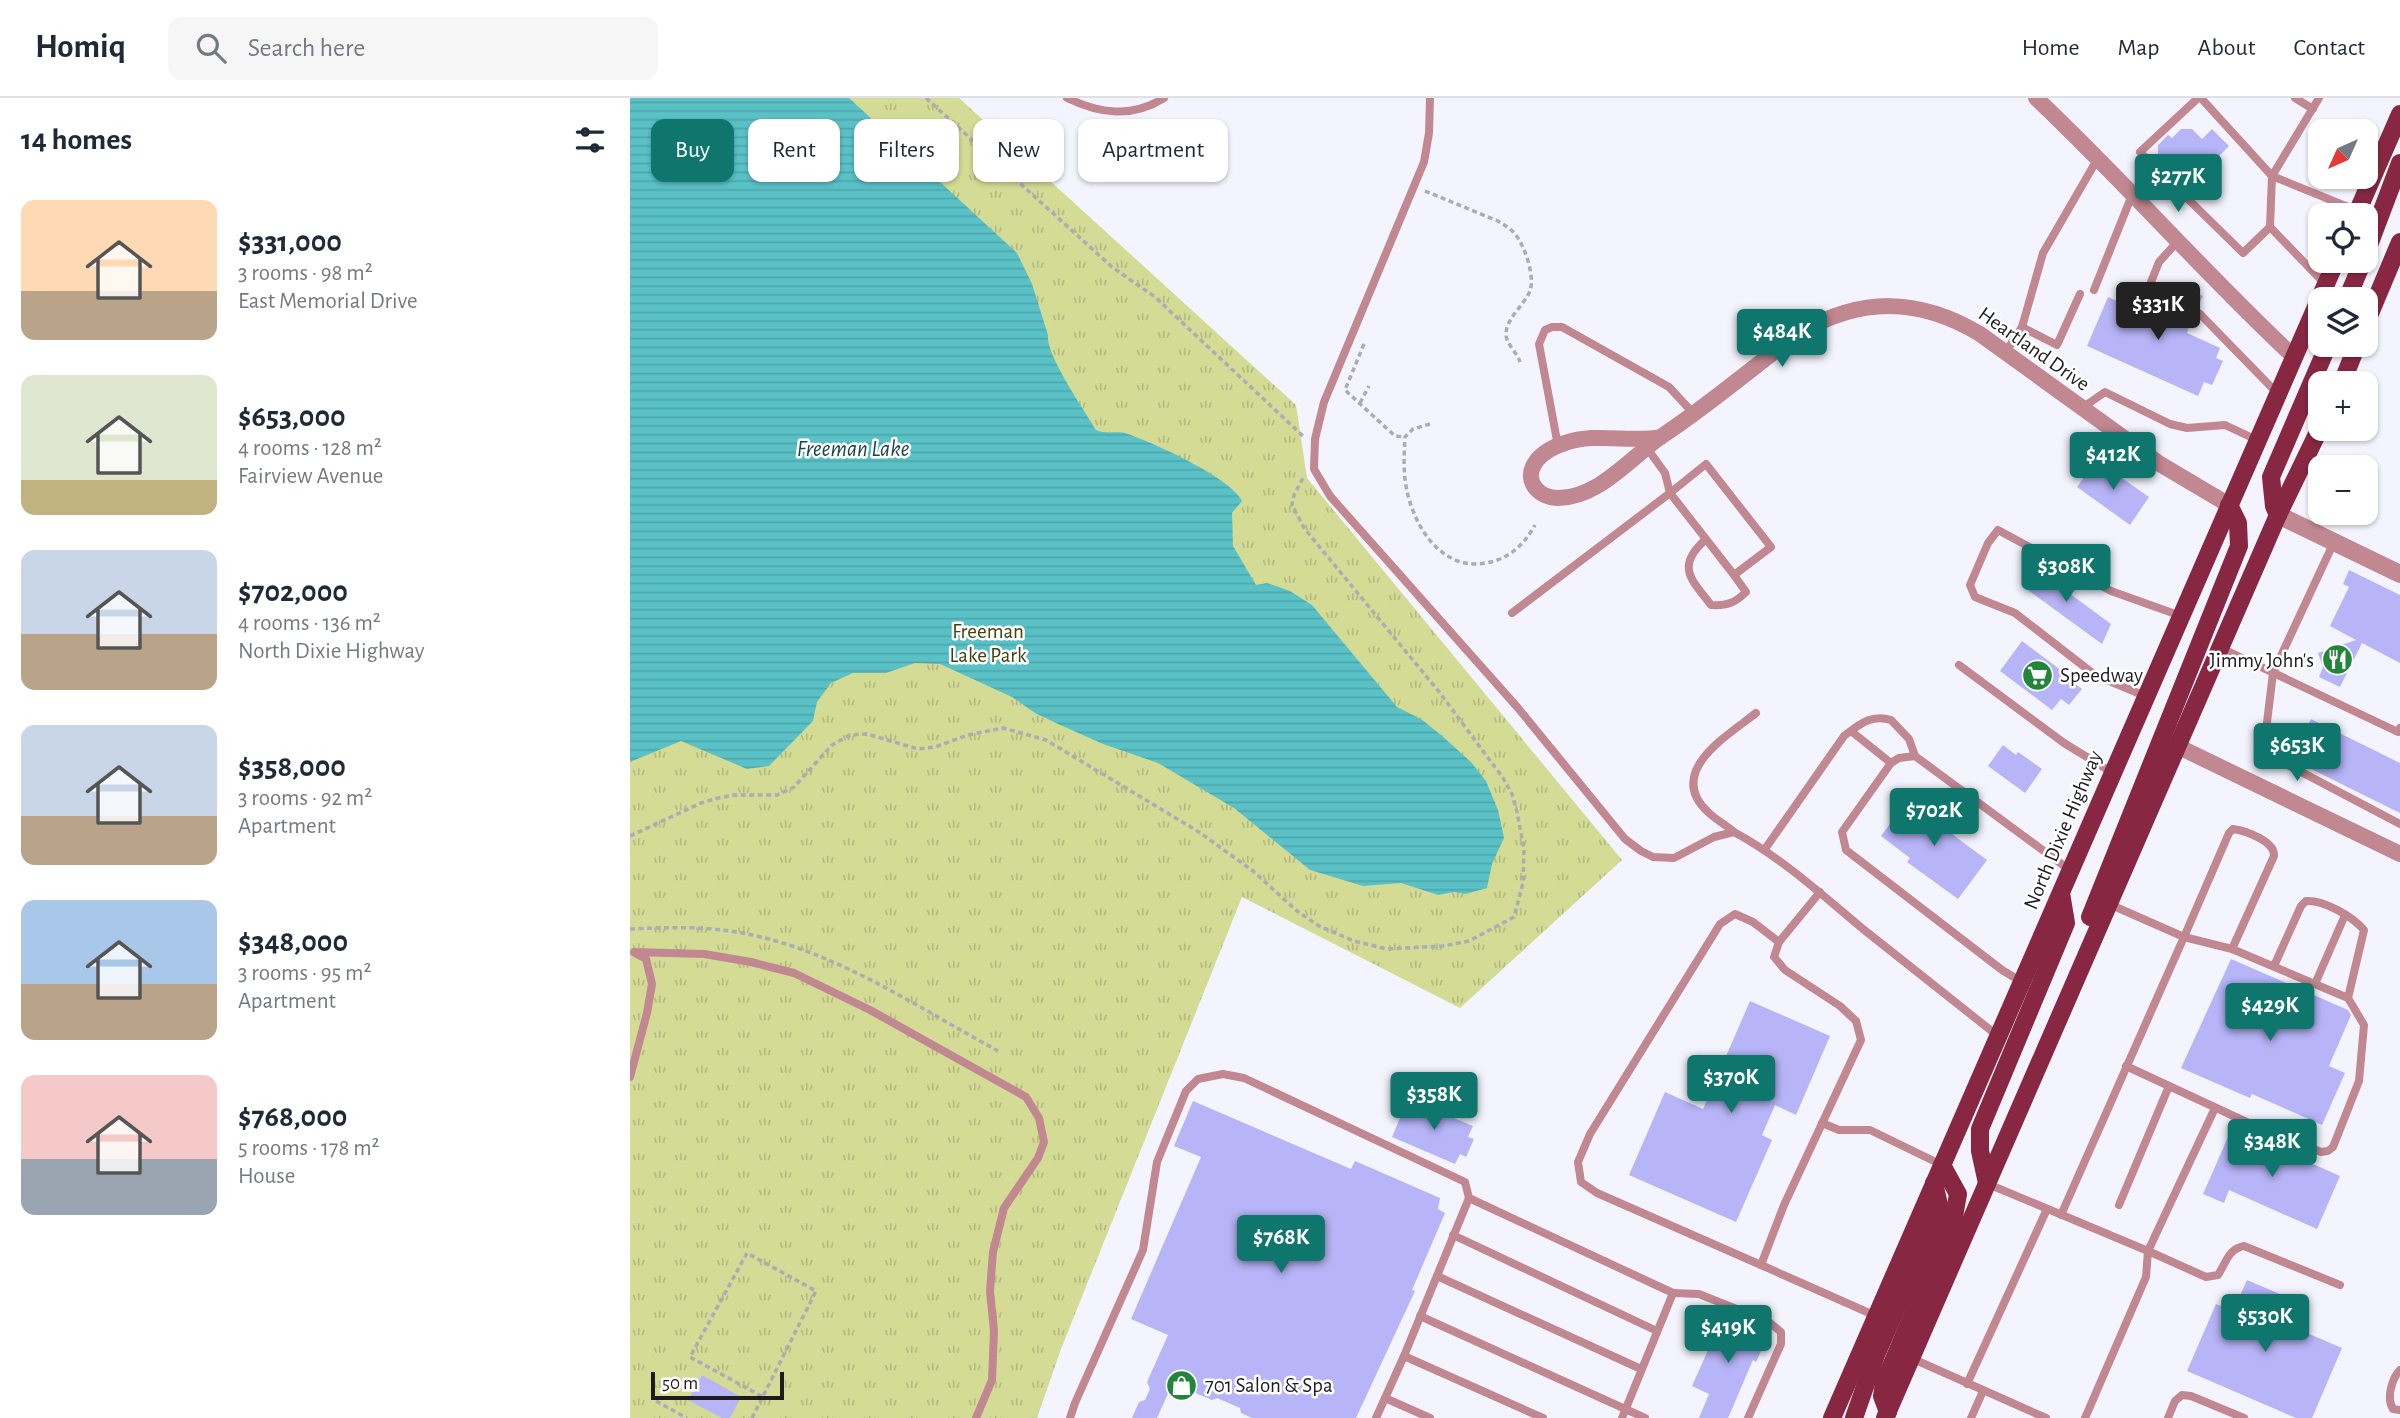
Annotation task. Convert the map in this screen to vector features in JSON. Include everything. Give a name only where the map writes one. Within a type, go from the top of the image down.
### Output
[{"type":"main road","points":[[2361,203],[2400,114]]},
{"type":"main road","points":[[2378,221],[2400,163]]},
{"type":"main road","points":[[2378,299],[2390,275],[2400,242]]},
{"type":"main road","name":"North Dixie Highway","points":[[1832,1418],[2331,273]]},
{"type":"main road","points":[[2278,515],[2274,506],[2271,477],[2323,357]]},
{"type":"main road","points":[[1886,1415],[2278,515],[2314,441]]},
{"type":"main road","points":[[2076,977],[2075,956],[2239,546],[2238,523],[2230,505]]},
{"type":"main road","points":[[1987,1183],[1980,1151],[1980,1129],[2066,923],[2061,893]]},
{"type":"main road","points":[[1886,1415],[1882,1396],[1884,1383],[1954,1217],[1958,1194],[1942,1165]]},
{"type":"main road","points":[[1854,1418],[1876,1354],[1940,1209],[1934,1183]]},
{"type":"street","points":[[2036,98],[2099,157],[2243,309],[2294,357]]},
{"type":"street","name":"Heartland Drive","points":[[1661,437],[1643,440],[1592,438],[1558,446],[1535,462],[1531,482],[1544,496],[1554,498],[1587,491],[1625,466],[1799,333],[1841,313],[1864,307],[1913,307],[1936,313],[1969,328],[2160,464],[2230,505]]},
{"type":"street","points":[[2278,515],[2400,574]]},
{"type":"street","points":[[2177,746],[2400,854]]},
{"type":"lane","points":[[1067,98],[1080,105],[1110,113],[1148,108],[1164,98]]},
{"type":"lane","points":[[1430,98],[1429,133],[1424,162],[1324,402],[1315,439],[1314,468],[1330,496],[1518,708],[1625,839],[1641,852],[1653,857],[1674,858],[1714,837],[1734,832]]},
{"type":"lane","points":[[2319,98],[2272,176],[2270,227],[2244,253],[2140,152],[2200,98],[2272,176],[2334,203]]},
{"type":"lane","points":[[2295,98],[2313,109]]},
{"type":"lane","points":[[2005,353],[2022,327],[2043,253],[2099,157]]},
{"type":"lane","points":[[2094,290],[2133,193]]},
{"type":"lane","points":[[2270,227],[2326,284]]},
{"type":"lane","points":[[2172,302],[2159,293],[2151,282],[2159,262],[2178,241]]},
{"type":"lane","points":[[2022,327],[2057,345],[2080,294]]},
{"type":"lane","points":[[2200,314],[2278,394]]},
{"type":"lane","points":[[1558,446],[1539,344],[1545,330],[1552,327],[1562,327],[1669,387],[1693,413]]},
{"type":"lane","points":[[2082,408],[2105,392],[2170,424],[2187,428],[2225,425],[2257,440]]},
{"type":"lane","points":[[1647,448],[1665,473],[1670,494],[1746,592],[1725,606],[1711,605],[1688,576],[1688,561],[1705,540]]},
{"type":"lane","points":[[1512,613],[1706,464],[1771,547],[1734,575]]},
{"type":"lane","points":[[2146,696],[2095,675],[2015,613],[1975,597],[1970,585],[1988,543],[1998,530],[2110,591],[2181,616]]},
{"type":"lane","points":[[2334,542],[2273,673],[2264,747],[2269,755],[2400,824]]},
{"type":"lane","points":[[2221,648],[2398,732],[2400,728]]},
{"type":"lane","points":[[1959,665],[2064,743],[2113,773]]},
{"type":"lane","points":[[1756,713],[1706,752],[1694,773],[1694,793],[1707,811],[1734,832],[1765,849],[1998,1036]]},
{"type":"lane","points":[[1765,849],[1844,736],[1872,717],[1891,720],[1909,739],[1915,756],[2071,871]]},
{"type":"lane","points":[[1851,731],[1892,763]]},
{"type":"lane","points":[[1915,756],[1899,758],[1892,763],[1846,824],[1842,832],[1846,850],[2002,970],[2022,982]]},
{"type":"lane","points":[[2061,1215],[2229,833],[2239,830],[2270,844],[2274,856],[2232,948]]},
{"type":"lane","points":[[1761,1265],[1784,1205],[1861,1040],[1856,1021],[1840,1006],[1784,970],[1774,957],[1779,942],[1820,892]]},
{"type":"lane","points":[[2274,966],[2301,906],[2306,901],[2315,901],[2345,915],[2364,930],[2348,998]]},
{"type":"lane","points":[[2109,904],[2185,937],[2232,948],[2348,998],[2364,1025],[2359,1080],[2333,1147],[2328,1151],[2321,1152],[2215,1108],[2126,1066]]},
{"type":"lane","points":[[1779,942],[1753,922],[1735,914],[1720,924],[1590,1134],[1578,1162],[1581,1182],[1597,1193],[1876,1316]]},
{"type":"lane","points":[[2315,984],[2345,915]]},
{"type":"lane","points":[[630,1077],[652,984],[646,959],[632,953]]},
{"type":"lane","points":[[632,953],[704,954],[793,973],[870,1010],[1026,1097],[1039,1118],[1044,1142],[1038,1158],[1004,1208],[993,1252],[990,1291],[994,1331],[992,1380],[976,1418]]},
{"type":"lane","points":[[1070,1418],[1143,1250],[1157,1162],[1186,1091],[1198,1079],[1223,1074],[1244,1078],[1465,1182],[1469,1198],[1376,1418]]},
{"type":"lane","points":[[2119,1205],[2169,1086]]},
{"type":"lane","points":[[2085,1418],[2146,1277],[2148,1251],[2215,1108]]},
{"type":"lane","points":[[1822,1123],[1839,1130],[1870,1130],[1942,1165]]},
{"type":"lane","points":[[1987,1183],[2206,1276],[2218,1275],[2235,1247],[2244,1245],[2340,1285]]},
{"type":"lane","points":[[1469,1198],[1672,1293],[1699,1294],[1769,1322],[1781,1332],[1781,1344],[1748,1418]]},
{"type":"lane","points":[[1967,1384],[2047,1209]]},
{"type":"lane","points":[[1453,1235],[1657,1331]]},
{"type":"lane","points":[[1437,1276],[1642,1369]]},
{"type":"lane","points":[[1624,1414],[1672,1293]]},
{"type":"lane","points":[[1420,1316],[1624,1414],[1645,1418]]},
{"type":"lane","points":[[1404,1356],[1543,1418]]},
{"type":"lane","points":[[1911,1358],[2046,1418]]},
{"type":"lane","points":[[2400,1370],[2396,1373],[2389,1398],[2393,1409],[2400,1410]]},
{"type":"lane","points":[[1971,1418],[1983,1391]]},
{"type":"lane","points":[[2168,1418],[2175,1401],[2182,1395],[2191,1396],[2228,1415],[2244,1418]]},
{"type":"lane","points":[[1385,1398],[1430,1418]]},
{"type":"path","points":[[926,98],[1112,267],[1155,298],[1234,370],[1306,438],[1306,448]]},
{"type":"path","points":[[1425,191],[1498,221],[1520,241],[1530,270],[1531,287],[1505,334],[1520,362]]},
{"type":"path","points":[[1365,341],[1345,390],[1395,436],[1405,437]]},
{"type":"path","points":[[1360,403],[1369,386]]},
{"type":"path","points":[[1430,424],[1413,429],[1405,437],[1404,460],[1409,498],[1420,523],[1439,552],[1459,562],[1474,564],[1494,561],[1514,552],[1535,525]]},
{"type":"path","points":[[630,836],[694,806],[718,798],[777,794],[794,787],[806,777],[832,745],[850,735],[867,734],[918,749],[1003,728],[1046,740],[1199,832],[1253,871],[1297,911],[1336,934],[1372,947],[1387,949],[1443,946],[1480,936],[1514,917],[1523,883],[1524,849],[1512,794],[1483,748],[1304,528],[1292,505],[1306,468]]},
{"type":"path","points":[[630,929],[685,926],[710,928],[751,934],[788,944],[852,971],[998,1051]]},
{"type":"path","points":[[752,1418],[763,1397],[816,1291],[747,1253],[690,1357],[763,1397]]},
{"type":"path","points":[[656,1401],[687,1418]]},
{"type":"green space","name":"Freeman Lake Park","points":[[630,98],[959,98],[982,119],[973,119],[973,182],[1051,182],[1296,405],[1307,478],[1622,860],[1460,1008],[1242,897],[1061,1349],[1037,1418],[630,1418]]},
{"type":"water","name":"Freeman Lake","points":[[630,98],[849,98],[872,119],[854,119],[854,182],[940,182],[1017,253],[1032,284],[1053,355],[1096,430],[1124,433],[1155,445],[1191,462],[1235,492],[1242,501],[1232,513],[1233,546],[1256,585],[1267,583],[1290,591],[1312,605],[1397,707],[1421,719],[1471,762],[1486,781],[1498,810],[1504,838],[1492,864],[1487,888],[1466,894],[1454,892],[1438,895],[1401,883],[1363,886],[1310,870],[1234,808],[1158,763],[1103,744],[1058,724],[1035,713],[1012,697],[940,664],[915,663],[886,673],[853,673],[831,683],[817,702],[813,721],[769,766],[747,769],[681,741],[630,762]]},
{"type":"building","points":[[2181,129],[2192,129],[2202,139],[2212,129],[2229,146],[2219,156],[2219,168],[2196,191],[2189,191],[2158,160],[2158,145],[2168,135],[2172,138]]},
{"type":"building","points":[[2179,286],[2203,296],[2187,333],[2220,348],[2216,358],[2223,361],[2212,385],[2204,382],[2198,396],[2087,346],[2108,297],[2128,306],[2131,300],[2165,316],[2169,308],[2178,305],[2174,296]]},
{"type":"building","points":[[2096,460],[2149,497],[2130,525],[2077,487]]},
{"type":"building","points":[[2031,565],[2111,624],[2102,644],[2021,585]]},
{"type":"building","points":[[2349,570],[2400,595],[2400,663],[2362,643],[2340,687],[2319,677],[2323,667],[2318,653],[2356,640],[2330,626],[2349,587],[2343,584]]},
{"type":"building","name":"Speedway","points":[[2022,641],[2082,689],[2069,705],[2061,699],[2052,710],[2000,671]]},
{"type":"building","points":[[2311,719],[2400,763],[2400,813],[2291,759]]},
{"type":"building","points":[[2003,745],[2042,769],[2025,793],[1988,766]]},
{"type":"building","points":[[1910,797],[1955,832],[1953,835],[1987,860],[1958,899],[1907,862],[1910,858],[1881,836]]},
{"type":"building","points":[[2231,959],[2348,1010],[2351,1015],[2329,1066],[2345,1073],[2322,1125],[2252,1094],[2250,1098],[2181,1068]]},
{"type":"building","points":[[1750,1001],[1830,1036],[1796,1115],[1775,1105],[1762,1135],[1772,1140],[1736,1222],[1629,1175],[1665,1092],[1703,1109]]},
{"type":"building","points":[[1408,1099],[1473,1126],[1468,1137],[1474,1139],[1466,1157],[1460,1154],[1455,1164],[1392,1137]]},
{"type":"building","points":[[1193,1101],[1351,1169],[1355,1161],[1440,1198],[1438,1209],[1445,1213],[1412,1290],[1415,1291],[1356,1418],[1252,1418],[1241,1413],[1240,1408],[1217,1398],[1212,1400],[1186,1389],[1181,1391],[1171,1387],[1157,1418],[1132,1418],[1139,1402],[1145,1400],[1150,1389],[1147,1382],[1168,1335],[1131,1319],[1201,1157],[1174,1146]]},
{"type":"building","points":[[2232,1128],[2340,1176],[2317,1229],[2229,1190],[2224,1203],[2203,1194]]},
{"type":"building","points":[[2247,1280],[2289,1298],[2279,1321],[2342,1348],[2312,1418],[2296,1418],[2187,1371],[2216,1304],[2233,1311]]},
{"type":"building","points":[[1724,1314],[1769,1334],[1756,1362],[1753,1360],[1728,1418],[1699,1418],[1709,1394],[1692,1386]]},
{"type":"building","points":[[702,1375],[741,1397],[730,1418],[722,1418],[688,1400]]},
{"type":"place","name":"Jimmy John's","points":[[2337,660]]},
{"type":"place","name":"Speedway","points":[[2037,675]]},
{"type":"place","name":"701 Salon & Spa","points":[[1182,1385]]}]
